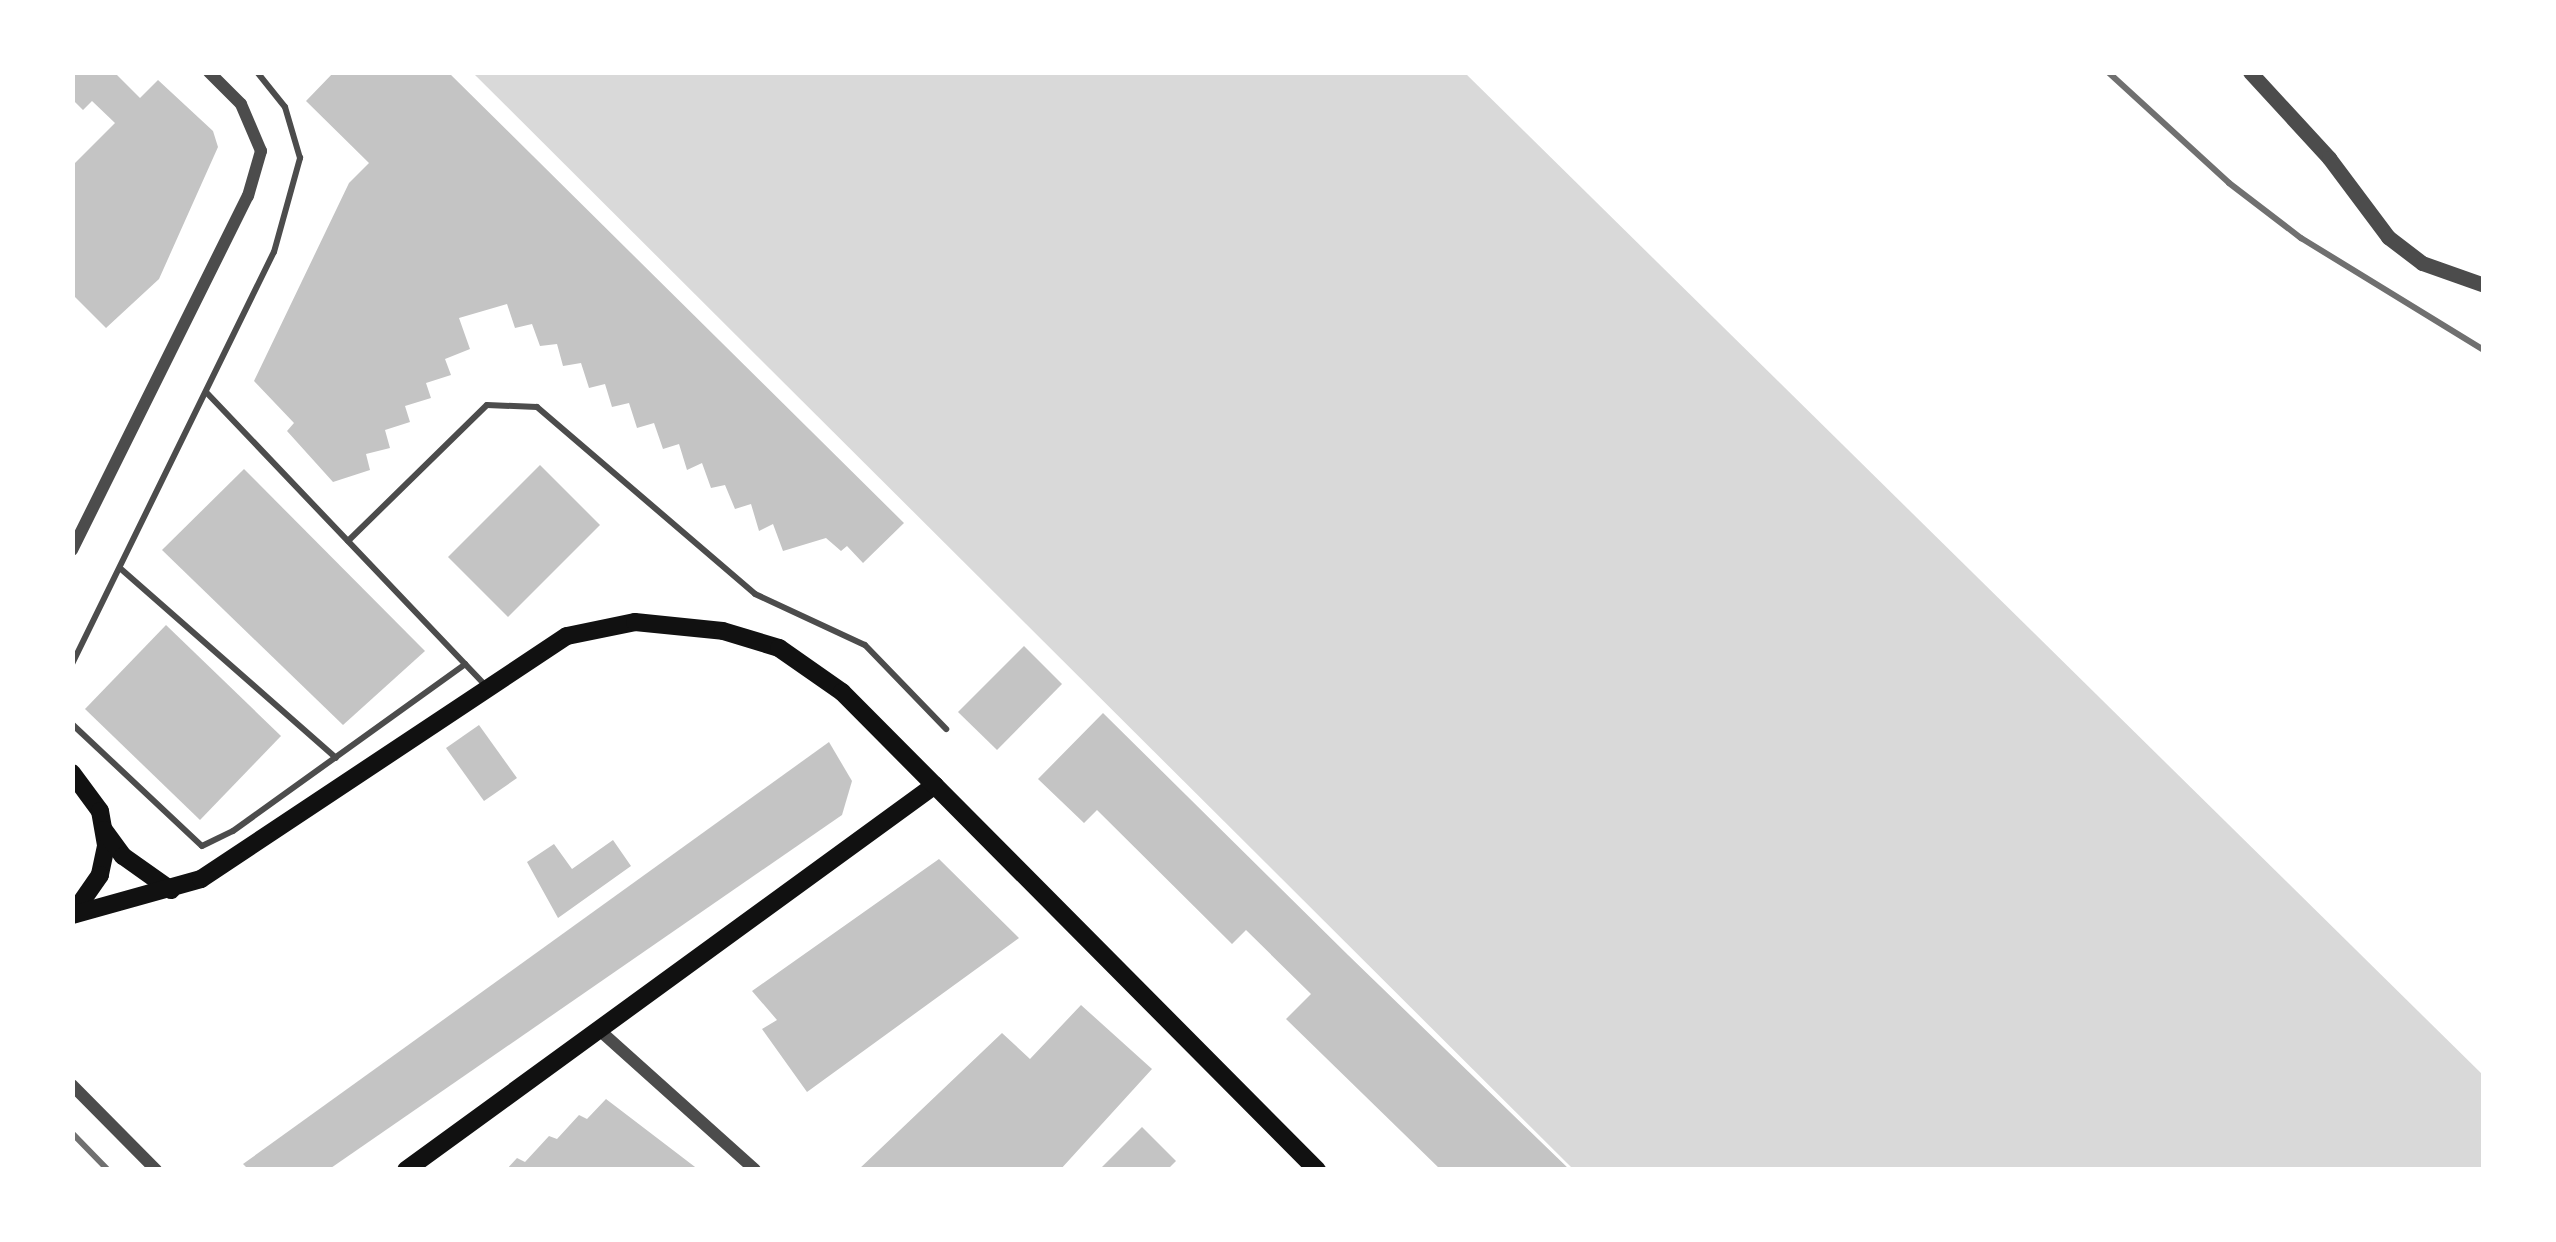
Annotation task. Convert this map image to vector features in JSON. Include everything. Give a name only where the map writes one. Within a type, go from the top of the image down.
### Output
[{"type":"main road","points":[[72,914],[110,901],[171,890],[230,862],[567,636],[635,622],[723,631],[779,649],[842,692],[1317,1170]]},
{"type":"main road","points":[[72,773],[100,811],[104,830],[100,875],[72,914]]},
{"type":"main road","points":[[406,1170],[934,785]]},
{"type":"main road","points":[[104,830],[123,856],[171,890]]},
{"type":"street","points":[[72,550],[248,196],[261,151],[241,104],[209,72]]},
{"type":"street","points":[[2250,72],[2329,158],[2388,237],[2422,263],[2484,285]]},
{"type":"street","points":[[597,1028],[755,1170]]},
{"type":"street","points":[[72,1085],[156,1170]]},
{"type":"lane","points":[[72,664],[274,252],[301,158],[285,107],[257,72]]},
{"type":"lane","points":[[206,392],[488,687]]},
{"type":"lane","points":[[348,541],[487,406],[537,407],[755,593],[865,645],[946,729]]},
{"type":"lane","points":[[121,568],[336,758]]},
{"type":"lane","points":[[72,724],[202,846],[233,831],[465,664]]},
{"type":"shaded area","points":[[472,72],[1464,72],[2484,1076],[2484,1170],[1574,1170]]},
{"type":"building","points":[[72,72],[114,72],[140,98],[158,80],[213,131],[218,147],[159,279],[106,328],[72,294],[72,166],[115,123],[92,101],[83,110],[72,99]]},
{"type":"building","points":[[334,72],[448,72],[904,523],[863,563],[847,546],[841,551],[826,538],[783,551],[773,524],[759,531],[751,504],[735,509],[725,485],[711,488],[702,463],[687,470],[679,444],[663,449],[654,423],[637,428],[629,403],[612,407],[605,384],[589,388],[581,363],[563,366],[557,344],[540,346],[532,324],[515,328],[507,304],[459,318],[470,349],[445,359],[451,375],[426,383],[431,398],[405,406],[410,422],[385,430],[390,448],[366,454],[370,470],[333,482],[287,431],[294,423],[254,381],[349,183],[369,163],[306,101]]},
{"type":"building","points":[[540,465],[600,525],[508,617],[448,557]]},
{"type":"building","points":[[244,469],[425,651],[343,725],[162,550]]},
{"type":"building","points":[[166,625],[281,736],[200,820],[85,709]]},
{"type":"building","points":[[1024,646],[1062,684],[997,750],[958,712]]},
{"type":"building","points":[[1103,713],[1570,1170],[1441,1170],[1286,1019],[1311,994],[1246,930],[1232,944],[1097,810],[1084,823],[1038,779]]},
{"type":"building","points":[[479,725],[517,778],[484,801],[446,748]]},
{"type":"building","points":[[829,742],[852,781],[842,815],[328,1170],[249,1170],[243,1164]]},
{"type":"building","points":[[613,840],[631,866],[558,918],[527,862],[554,844],[572,869]]},
{"type":"building","points":[[939,859],[1019,938],[807,1092],[762,1029],[777,1020],[752,991]]},
{"type":"building","points":[[1081,1005],[1152,1069],[1060,1170],[858,1170],[1002,1033],[1030,1059]]},
{"type":"building","points":[[606,1099],[699,1170],[506,1170],[517,1158],[525,1162],[549,1136],[557,1139],[579,1115],[587,1119]]},
{"type":"building","points":[[1142,1127],[1176,1161],[1167,1170],[1099,1170]]},
{"type":"railway","points":[[2108,72],[2229,183],[2301,238],[2484,350]]},
{"type":"railway","points":[[72,1133],[108,1170]]}]
